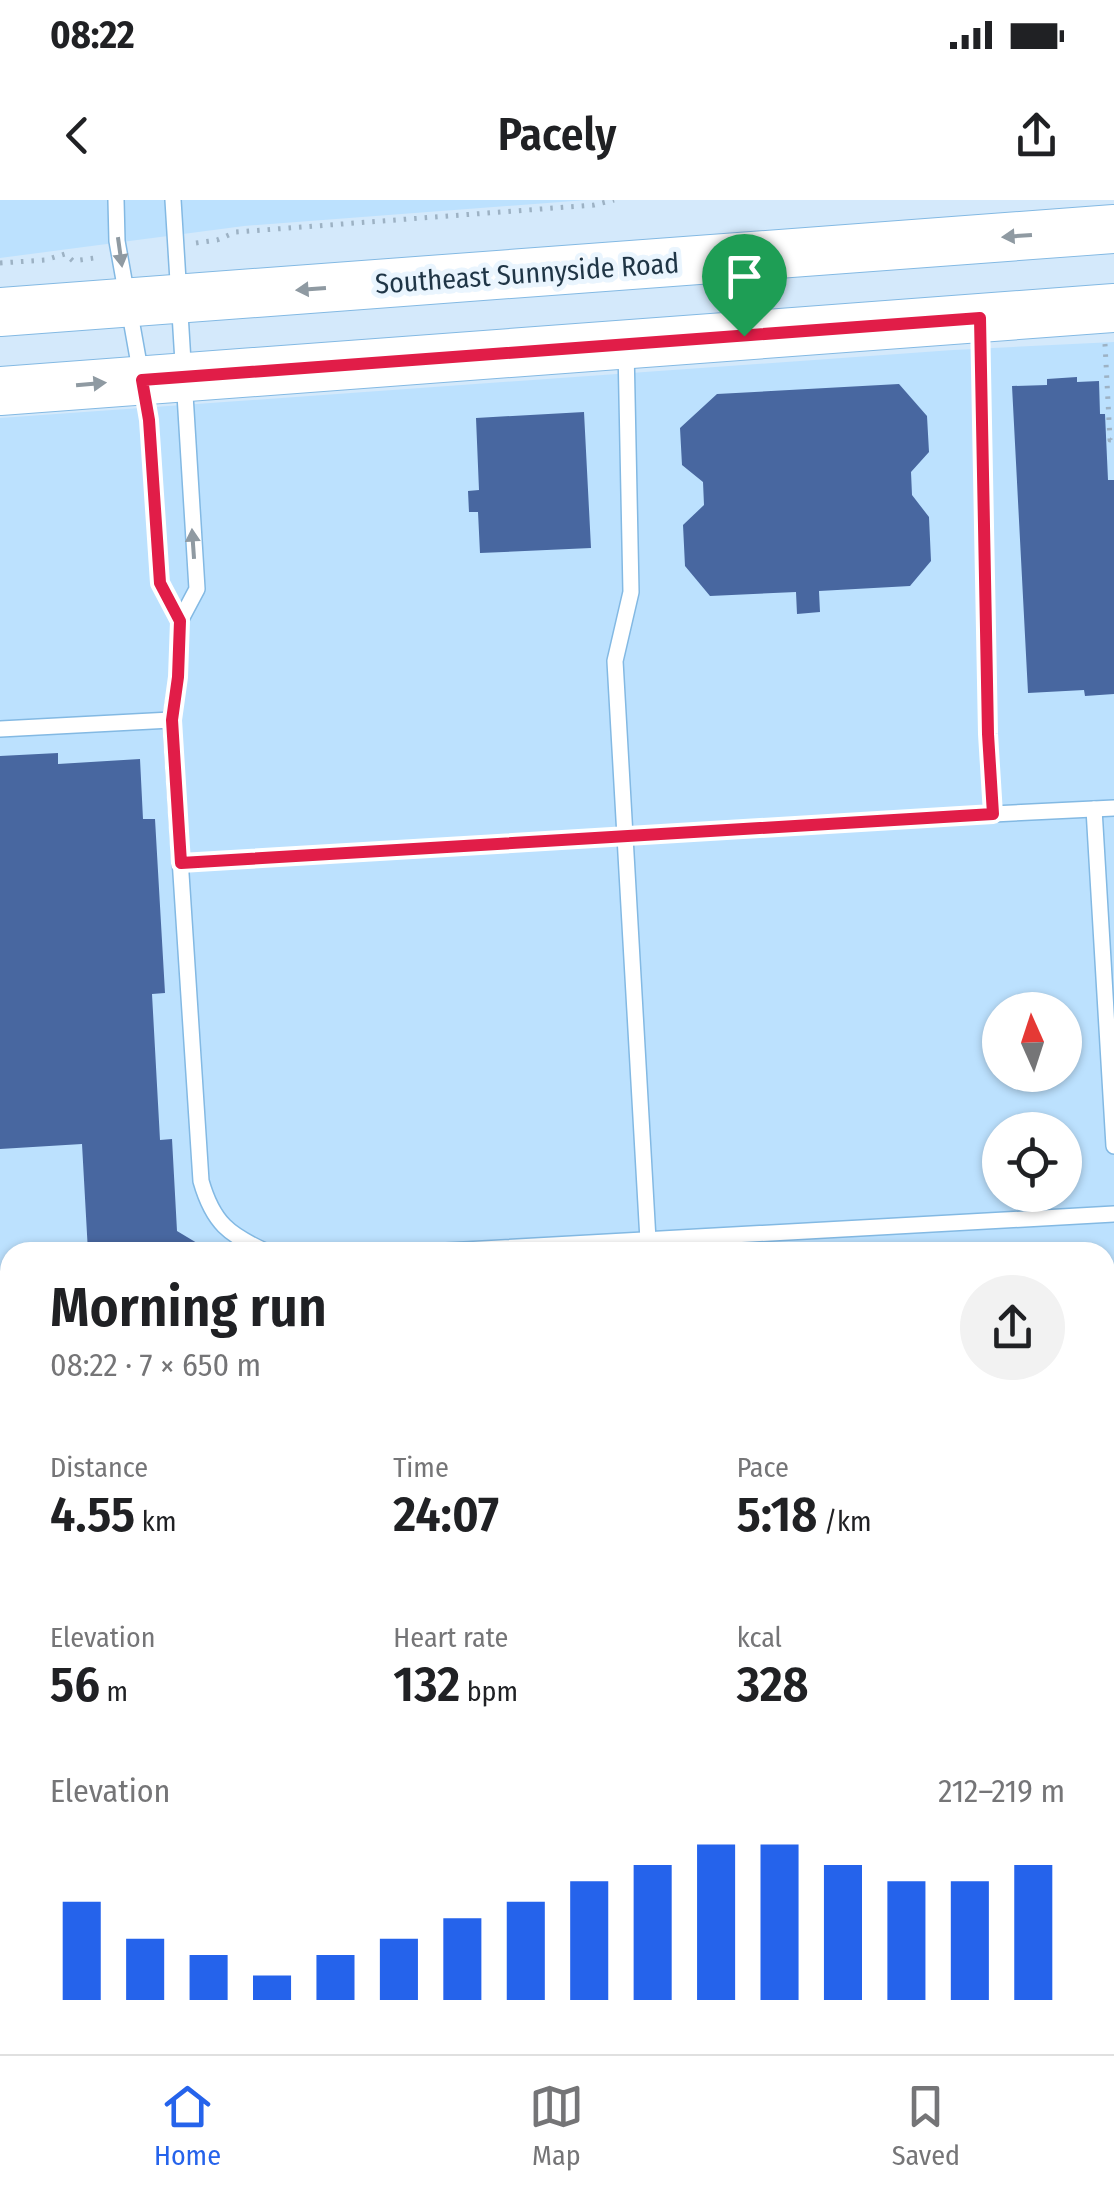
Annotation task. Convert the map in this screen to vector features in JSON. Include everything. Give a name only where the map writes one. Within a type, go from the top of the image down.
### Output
[{"type":"main road","name":"Southeast Sunnyside Road","points":[[0,312],[1114,229]]},
{"type":"main road","points":[[0,391],[980,318],[1109,325]]},
{"type":"lane","points":[[116,200],[128,302],[162,378],[197,589],[180,621],[172,720],[201,1181],[215,1214],[233,1237],[244,1242]]},
{"type":"lane","points":[[172,200],[178,298],[149,420],[160,583],[180,621]]},
{"type":"lane","points":[[980,318],[993,814]]},
{"type":"lane","points":[[626,344],[630,592],[615,661],[648,1240]]},
{"type":"lane","points":[[0,729],[172,720]]},
{"type":"lane","points":[[181,863],[1114,808]]},
{"type":"lane","points":[[1094,809],[1114,1146]]},
{"type":"lane","points":[[611,1242],[1114,1214]]},
{"type":"path","points":[[175,246],[217,240],[236,232],[594,205],[614,200]]},
{"type":"path","points":[[0,264],[66,254],[74,261],[120,254]]},
{"type":"path","points":[[1109,325],[1110,440],[1114,440]]},
{"type":"shaded area","points":[[0,200],[587,200],[244,226],[0,258]]},
{"type":"shaded area","points":[[1114,342],[1114,1242],[0,1242],[0,418]]},
{"type":"building","points":[[1077,377],[1077,382],[1099,381],[1108,480],[1114,480],[1114,694],[1085,696],[1084,690],[1028,693],[1012,386],[1047,385],[1047,379]]},
{"type":"building","points":[[899,384],[927,416],[929,452],[911,472],[912,495],[929,517],[931,561],[910,586],[819,591],[820,612],[797,614],[796,592],[710,596],[685,566],[683,525],[704,505],[703,482],[682,465],[680,428],[717,394]]},
{"type":"building","points":[[584,412],[591,548],[480,553],[478,512],[469,512],[468,491],[479,490],[476,418]]},
{"type":"building","points":[[58,753],[58,764],[140,759],[143,819],[155,819],[165,993],[152,994],[160,1140],[172,1139],[177,1231],[195,1242],[87,1242],[82,1144],[0,1149],[0,756]]},
{"type":"route","points":[[980,318],[993,814],[181,863],[172,720],[180,621],[160,583],[149,420],[142,380],[744,336],[980,318]]}]
